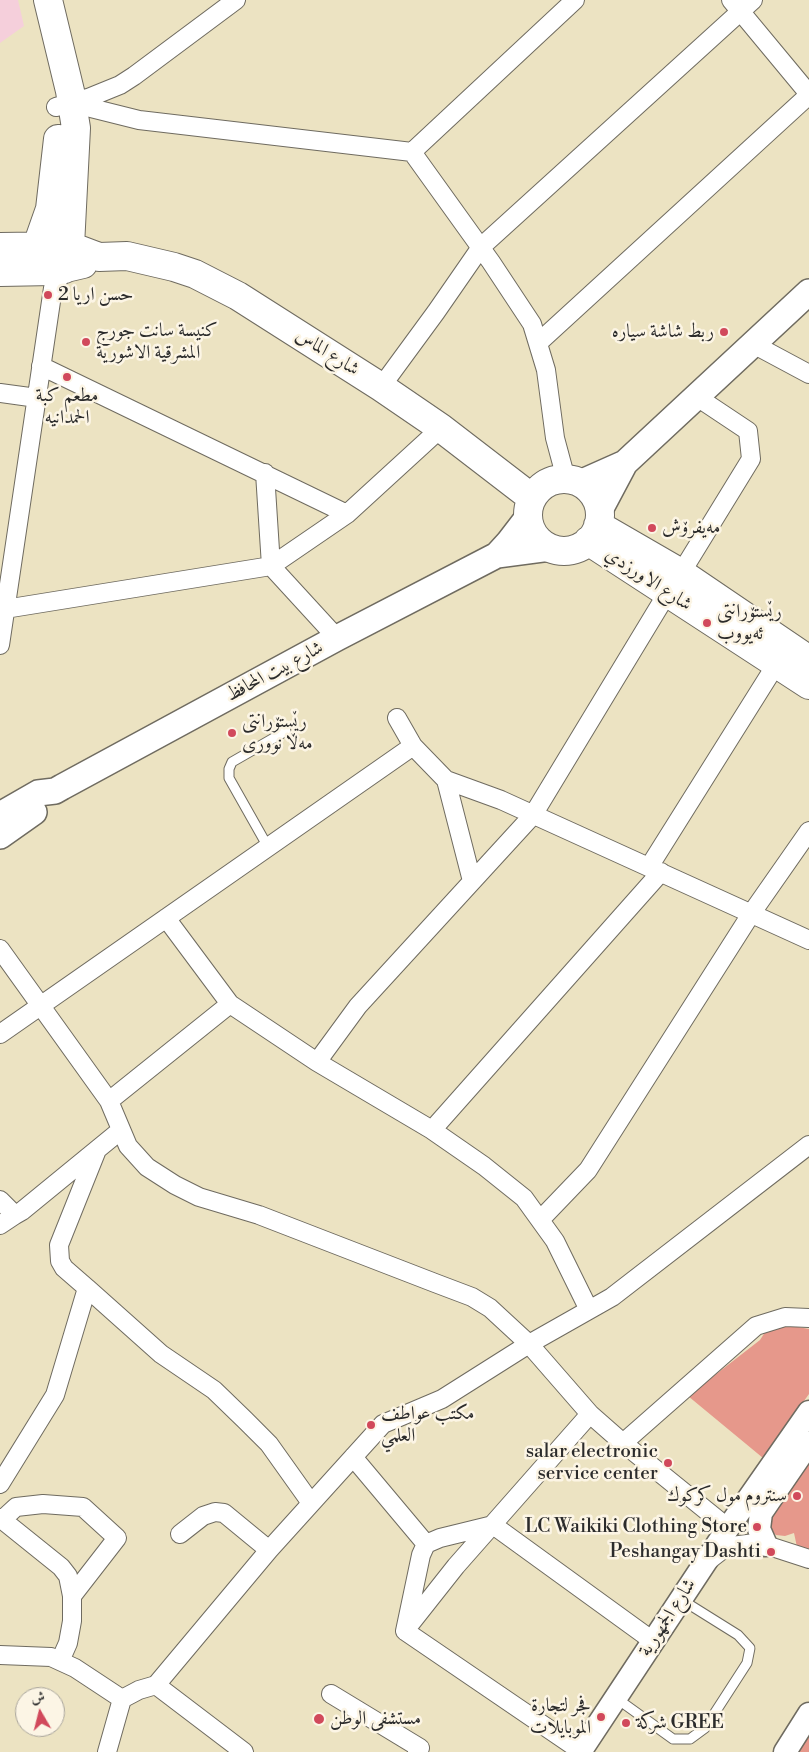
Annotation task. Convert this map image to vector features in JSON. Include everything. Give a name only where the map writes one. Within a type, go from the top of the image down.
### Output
[{"type":"main road","points":[[33,0],[64,105],[76,128],[67,258]]},
{"type":"main road","points":[[37,246],[50,209],[64,105],[48,0]]},
{"type":"main road","name":"شارع الماس","points":[[0,247],[37,246],[67,258],[127,256],[195,274],[238,296],[381,387],[441,428],[530,507]]},
{"type":"main road","name":"شارع الماس","points":[[0,272],[53,271],[67,258]]},
{"type":"main road","points":[[595,526],[596,498],[591,492],[573,481],[558,479],[543,486],[530,507],[530,526],[534,536],[541,543],[550,548],[560,550],[570,550],[579,547],[595,526],[625,463],[809,292]]},
{"type":"main road","points":[[573,481],[625,463]]},
{"type":"main road","name":"شارع بيت المحافظ","points":[[497,555],[508,543],[530,507]]},
{"type":"main road","name":"شارع الاورزدي","points":[[595,526],[675,582],[799,654],[809,685]]},
{"type":"main road","name":"شارع بيت المحافظ","points":[[0,815],[38,793],[54,791],[337,638],[497,555],[550,548]]},
{"type":"main road","name":"شارع بيت المحافظ","points":[[0,836],[46,804],[54,791]]},
{"type":"street","points":[[64,105],[104,92],[134,76],[236,0]]},
{"type":"street","points":[[412,152],[575,0]]},
{"type":"street","points":[[381,387],[481,247],[741,4],[809,95],[538,342]]},
{"type":"street","points":[[64,105],[139,120],[412,152],[481,247],[532,324],[546,370],[555,438],[573,481]]},
{"type":"street","points":[[0,645],[5,609],[7,546],[37,398],[53,288],[67,258]]},
{"type":"street","points":[[753,344],[809,374]]},
{"type":"street","points":[[41,366],[347,514]]},
{"type":"street","points":[[0,393],[37,398]]},
{"type":"street","points":[[317,1062],[358,1006],[533,815],[751,458],[748,431],[697,396]]},
{"type":"street","points":[[5,609],[271,566],[347,514],[441,428]]},
{"type":"street","points":[[265,473],[271,566],[337,638]]},
{"type":"street","points":[[432,1130],[655,870],[799,654]]},
{"type":"street","points":[[397,718],[413,746],[446,780],[501,800],[809,940]]},
{"type":"street","points":[[0,1034],[413,746]]},
{"type":"street","points":[[446,780],[472,881]]},
{"type":"street","points":[[540,1220],[588,1170],[752,914],[809,831]]},
{"type":"street","points":[[166,918],[230,1004],[317,1062],[432,1130],[484,1166],[524,1198],[555,1240],[589,1310]]},
{"type":"street","points":[[0,949],[109,1101],[128,1146],[147,1167],[174,1185],[199,1197],[259,1215],[472,1297],[490,1308],[529,1344],[590,1414],[728,1528]]},
{"type":"street","points":[[109,1101],[230,1004]]},
{"type":"street","points":[[0,1225],[22,1211],[121,1130]]},
{"type":"street","points":[[107,1752],[122,1699],[139,1690],[156,1685],[269,1550],[383,1424],[442,1399],[529,1344],[612,1297],[809,1145]]},
{"type":"street","points":[[98,1150],[59,1245],[60,1261],[64,1268],[161,1354],[214,1390],[269,1444],[311,1503]]},
{"type":"street","points":[[0,1200],[15,1215]]},
{"type":"street","points":[[0,1484],[55,1395],[86,1288]]},
{"type":"street","points":[[623,1443],[756,1326],[785,1317],[809,1318]]},
{"type":"street","name":"شارع الجمهورية","points":[[580,1751],[728,1528],[809,1412]]},
{"type":"street","points":[[405,1630],[456,1566],[590,1414]]},
{"type":"street","points":[[766,1545],[759,1529],[761,1513],[809,1443]]},
{"type":"street","points":[[353,1457],[426,1544]]},
{"type":"street","points":[[60,1661],[71,1632],[72,1596],[70,1581],[65,1572],[1,1519],[16,1507],[43,1504],[83,1506],[118,1538],[72,1596]]},
{"type":"street","points":[[180,1534],[203,1516],[215,1512],[224,1512],[269,1550]]},
{"type":"street","points":[[405,1630],[420,1562],[426,1544],[440,1538],[493,1525],[653,1641]]},
{"type":"street","points":[[704,1564],[712,1556],[732,1546],[749,1543],[766,1545],[809,1559]]},
{"type":"street","points":[[405,1630],[580,1751]]},
{"type":"street","points":[[0,1655],[50,1657],[75,1668],[122,1699]]},
{"type":"street","points":[[156,1685],[225,1746],[244,1752]]},
{"type":"street","points":[[331,1694],[420,1748],[418,1752]]},
{"type":"street","points":[[785,1752],[809,1714]]},
{"type":"lane","points":[[268,847],[229,778],[230,769],[232,762],[286,731]]},
{"type":"lane","points":[[616,1698],[673,1738],[690,1739],[705,1728],[747,1663],[750,1648],[738,1636],[681,1600]]},
{"type":"shaded area","points":[[0,0],[18,0],[24,26],[0,43]]},
{"type":"building","points":[[787,1325],[809,1329],[809,1394],[763,1458],[688,1396],[760,1340],[767,1329]]},
{"type":"building","name":"سنتروم مول كركوك","points":[[809,1456],[809,1551],[797,1547],[794,1533],[785,1536],[776,1535],[767,1523]]},
{"type":"building","points":[[809,1726],[809,1752],[793,1752]]},
{"type":"place","name":"حسن اريا 2","points":[[48,295]]},
{"type":"place","name":"ربط شاشة سياره","points":[[724,332]]},
{"type":"place","name":"كنيسة سانت جورج المشرقية الاشورية","points":[[86,342]]},
{"type":"place","name":"مطعم كبة الحمدانيه","points":[[67,377]]},
{"type":"place","name":"مەیفرۆش","points":[[652,528]]},
{"type":"place","name":"رێستۆرانتی ئەیووب","points":[[707,623]]},
{"type":"place","name":"رێستۆرانتی مەڵا نووری","points":[[232,733]]},
{"type":"place","name":"مكتب عواطف العلمي","points":[[371,1425]]},
{"type":"place","name":"salar electronic service center","points":[[668,1463]]},
{"type":"place","name":"سنتروم مول كركوك","points":[[797,1496]]},
{"type":"place","name":"LC Waikiki Clothing Store","points":[[757,1527]]},
{"type":"place","name":"Peshangay Dashti","points":[[771,1552]]},
{"type":"place","name":"فجر لتجارة الموبايلات","points":[[601,1717]]},
{"type":"place","name":"مستشفى الوطن","points":[[319,1719]]},
{"type":"place","name":"شركة GREE","points":[[626,1723]]}]
